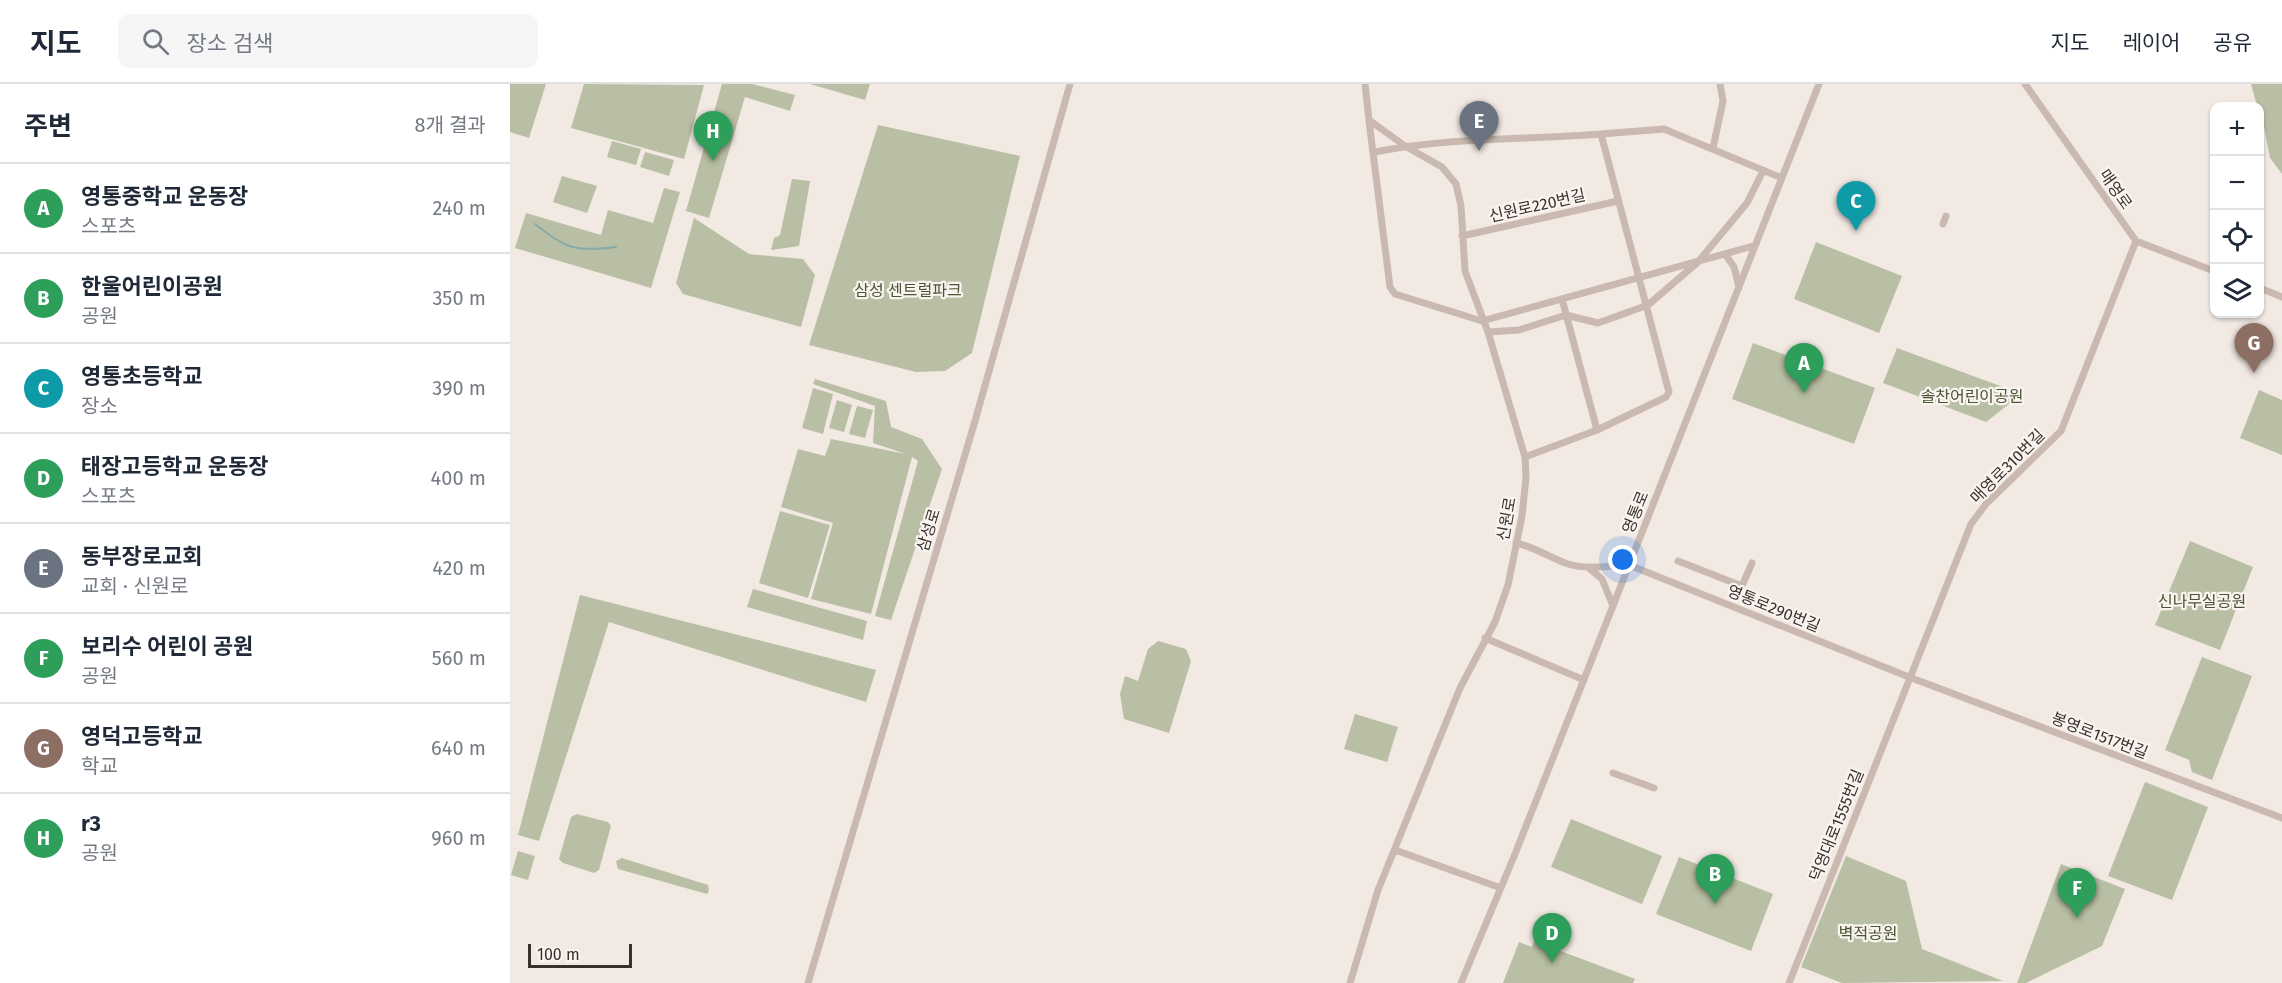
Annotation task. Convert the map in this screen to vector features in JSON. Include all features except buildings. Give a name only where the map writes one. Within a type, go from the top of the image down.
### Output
[{"type":"street","name":"삼성로","points":[[808,983],[975,421],[1070,84]]},
{"type":"street","points":[[1365,84],[1392,291],[1482,321],[1753,246]]},
{"type":"street","points":[[1713,148],[1723,101],[1720,84]]},
{"type":"street","name":"영통로","points":[[1461,983],[1584,680],[1753,246],[1819,84]]},
{"type":"street","name":"매영로","points":[[2025,84],[2136,241]]},
{"type":"street","name":"신원로","points":[[1350,983],[1378,890],[1460,688],[1495,622],[1508,585],[1526,477],[1525,457],[1488,332],[1465,272],[1461,206],[1453,178],[1442,166],[1405,146],[1369,120]]},
{"type":"street","points":[[1375,152],[1405,146],[1664,129],[1782,178]]},
{"type":"street","points":[[1525,457],[1597,430],[1666,397],[1669,392],[1648,305],[1638,278],[1601,134]]},
{"type":"street","points":[[1488,332],[1519,330],[1566,315],[1598,323],[1648,305],[1698,262],[1747,203],[1763,171]]},
{"type":"street","name":"신원로220번길","points":[[1462,236],[1618,201]]},
{"type":"street","points":[[1943,224],[1946,216]]},
{"type":"street","points":[[2136,241],[2210,269]]},
{"type":"street","name":"매영로310번길","points":[[1909,677],[1971,524],[1986,504],[2061,430],[2136,241]]},
{"type":"street","points":[[1725,254],[1734,267],[1738,286]]},
{"type":"street","points":[[2264,290],[2282,297]]},
{"type":"street","points":[[1562,299],[1597,430]]},
{"type":"street","points":[[1516,543],[1531,546],[1567,563],[1589,568],[1629,565]]},
{"type":"street","points":[[1678,561],[1742,586],[1752,563]]},
{"type":"street","name":"영통로290번길","points":[[1629,565],[1909,677]]},
{"type":"street","points":[[1589,568],[1602,579],[1613,606]]},
{"type":"street","points":[[1485,638],[1584,680]]},
{"type":"street","name":"봉영로1517번길","points":[[1909,677],[2282,818]]},
{"type":"street","name":"덕영대로1555번길","points":[[1789,983],[1909,677]]},
{"type":"street","points":[[1613,773],[1654,788]]},
{"type":"street","points":[[1395,850],[1501,888]]},
{"type":"green space","points":[[510,84],[546,84],[529,138],[510,132]]},
{"type":"green space","points":[[584,84],[704,85],[684,159],[571,128]]},
{"type":"green space","points":[[722,84],[752,84],[795,95],[790,111],[745,97],[709,218],[686,211]]},
{"type":"green space","points":[[810,84],[870,84],[865,100]]},
{"type":"green space","points":[[2251,84],[2282,84],[2282,174],[2270,158],[2264,127],[2264,102],[2256,102]]},
{"type":"green space","name":"삼성 센트럴파크","points":[[878,125],[1020,156],[972,353],[945,371],[916,372],[809,345]]},
{"type":"green space","points":[[612,141],[641,149],[636,165],[607,157]]},
{"type":"green space","points":[[645,152],[674,160],[669,176],[640,167]]},
{"type":"green space","points":[[562,176],[597,186],[587,213],[553,202]]},
{"type":"green space","points":[[792,179],[810,181],[799,246],[771,250],[774,238],[780,235]]},
{"type":"green space","points":[[664,188],[680,192],[651,288],[515,248],[526,213],[601,235],[608,210],[653,223]]},
{"type":"green space","points":[[694,218],[749,254],[803,259],[815,275],[801,327],[683,294],[676,283]]},
{"type":"green space","points":[[1816,242],[1902,276],[1879,333],[1794,299]]},
{"type":"green space","points":[[1753,343],[1875,388],[1854,444],[1732,399]]},
{"type":"green space","name":"솔찬어린이공원","points":[[1897,348],[2003,387],[2014,400],[1986,422],[1883,383]]},
{"type":"green space","points":[[815,379],[886,401],[891,427],[922,439],[942,469],[891,620],[875,616],[918,461],[912,457],[871,614],[811,599],[833,523],[781,507],[798,449],[825,456],[831,439],[906,454],[873,443],[875,406],[813,384]]},
{"type":"green space","points":[[813,388],[833,394],[823,434],[802,428]]},
{"type":"green space","points":[[2259,390],[2282,400],[2282,455],[2240,438]]},
{"type":"green space","points":[[837,400],[852,405],[844,432],[829,428]]},
{"type":"green space","points":[[857,406],[873,410],[865,438],[849,434]]},
{"type":"green space","points":[[780,511],[830,525],[808,598],[759,583]]},
{"type":"green space","name":"신나무실공원","points":[[2190,541],[2253,567],[2220,650],[2155,625]]},
{"type":"green space","points":[[753,589],[867,621],[863,640],[747,607]]},
{"type":"green space","points":[[580,595],[876,670],[866,702],[609,622],[539,841],[518,835]]},
{"type":"green space","points":[[1158,641],[1186,649],[1191,661],[1169,733],[1124,719],[1120,694],[1125,676],[1138,681],[1148,649]]},
{"type":"green space","points":[[2202,657],[2252,676],[2212,780],[2192,772],[2189,760],[2165,750]]},
{"type":"green space","points":[[1355,714],[1398,727],[1387,762],[1344,749]]},
{"type":"green space","points":[[2145,782],[2208,807],[2172,900],[2108,876]]},
{"type":"green space","points":[[577,814],[608,822],[611,826],[599,870],[594,873],[563,863],[559,859],[571,817]]},
{"type":"green space","points":[[1571,819],[1662,856],[1642,904],[1551,867]]},
{"type":"green space","points":[[518,851],[535,856],[528,880],[511,875]]},
{"type":"green space","name":"벽적공원","points":[[1846,856],[1906,881],[1922,949],[2003,981],[1842,983],[1801,967]]},
{"type":"green space","points":[[1679,857],[1773,894],[1751,951],[1656,914]]},
{"type":"green space","points":[[622,858],[708,885],[709,891],[707,894],[618,869],[616,861]]},
{"type":"green space","points":[[2061,864],[2125,889],[2102,946],[2026,983],[2017,983]]},
{"type":"green space","points":[[1534,941],[1635,979],[1633,983],[1503,983],[1519,942],[1532,947]]},
{"type":"waterway","points":[[535,224],[555,239],[572,247],[581,249],[616,247]]},
{"type":"place","name":"동부장로교회","points":[[1479,151]]},
{"type":"place","name":"r3","points":[[713,161]]},
{"type":"place","name":"영통초등학교","points":[[1856,231]]},
{"type":"place","name":"영덕고등학교","points":[[2254,373]]},
{"type":"place","name":"영통중학교 운동장","points":[[1804,393]]},
{"type":"place","name":"한울어린이공원","points":[[1715,904]]},
{"type":"place","name":"보리수 어린이 공원","points":[[2077,918]]},
{"type":"place","name":"태장고등학교 운동장","points":[[1552,963]]}]
